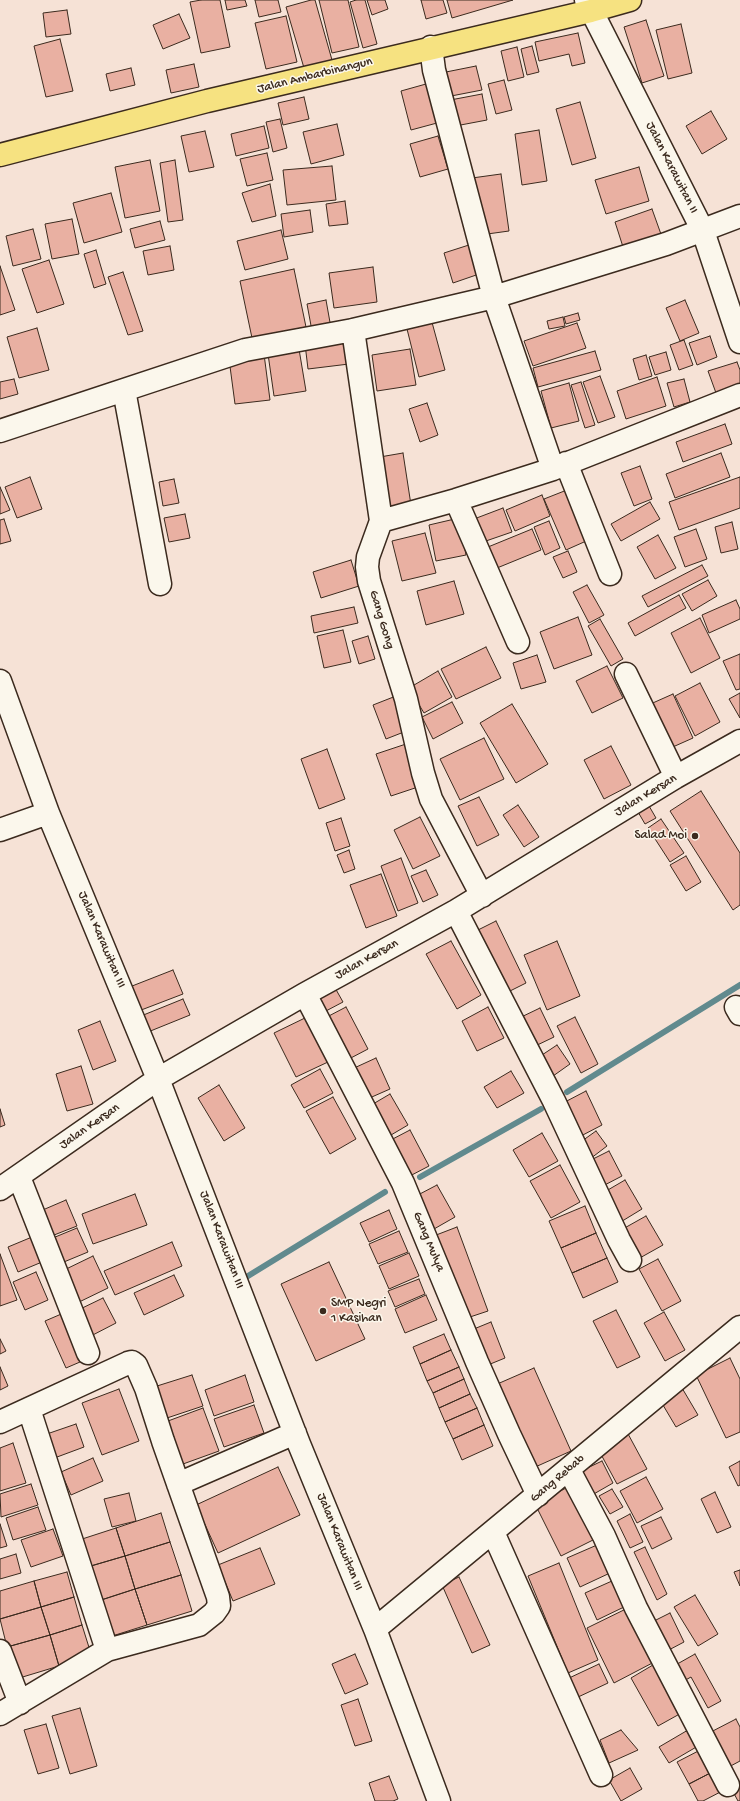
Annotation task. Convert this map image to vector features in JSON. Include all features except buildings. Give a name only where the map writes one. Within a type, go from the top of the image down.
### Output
[{"type":"main road","name":"Jalan Ambarbinangun","points":[[0,155],[207,100],[431,47],[589,5],[630,0]]},
{"type":"street","name":"Jalan Karawitan II","points":[[589,5],[703,231],[740,342]]},
{"type":"street","points":[[431,47],[436,78],[494,297],[560,466],[610,574]]},
{"type":"street","points":[[0,431],[245,350],[353,330],[494,297],[703,231],[740,216]]},
{"type":"street","name":"Gang Gong","points":[[353,330],[381,521],[368,557],[367,567],[369,582],[406,699],[423,773],[431,799],[482,896]]},
{"type":"street","points":[[124,390],[160,584]]},
{"type":"street","points":[[381,521],[456,500],[560,466],[740,396]]},
{"type":"street","points":[[456,500],[518,642]]},
{"type":"street","points":[[626,674],[672,769],[674,778]]},
{"type":"street","name":"Jalan Karawitan III","points":[[0,681],[48,813],[158,1079],[297,1438],[375,1629],[439,1801]]},
{"type":"street","name":"Jalan Kersan","points":[[0,1189],[20,1177],[158,1079],[305,994],[482,896],[674,778],[740,740]]},
{"type":"street","points":[[0,830],[48,813]]},
{"type":"street","points":[[456,911],[554,1101],[619,1240],[630,1260]]},
{"type":"street","name":"Gang Mulya","points":[[305,994],[403,1183],[481,1369],[538,1495]]},
{"type":"street","points":[[20,1177],[88,1353]]},
{"type":"street","name":"Gang Rebab","points":[[375,1629],[740,1327]]},
{"type":"street","points":[[0,1422],[105,1372],[132,1362],[136,1365],[146,1388],[180,1490],[218,1596],[219,1606],[214,1614],[199,1625],[107,1650],[0,1714]]},
{"type":"street","points":[[29,1409],[107,1650]]},
{"type":"street","points":[[180,1490],[280,1454],[297,1438]]},
{"type":"street","points":[[569,1470],[604,1536],[636,1608],[728,1785]]},
{"type":"street","points":[[493,1532],[601,1775]]},
{"type":"street","points":[[0,1651],[20,1703]]},
{"type":"waterway","points":[[567,1092],[740,985]]},
{"type":"waterway","points":[[420,1177],[541,1109]]},
{"type":"waterway","points":[[248,1276],[385,1192]]},
{"type":"place","name":"Salad Moi","points":[[695,836]]},
{"type":"place","name":"SMP Negri 1 Kasihan","points":[[323,1311]]}]
